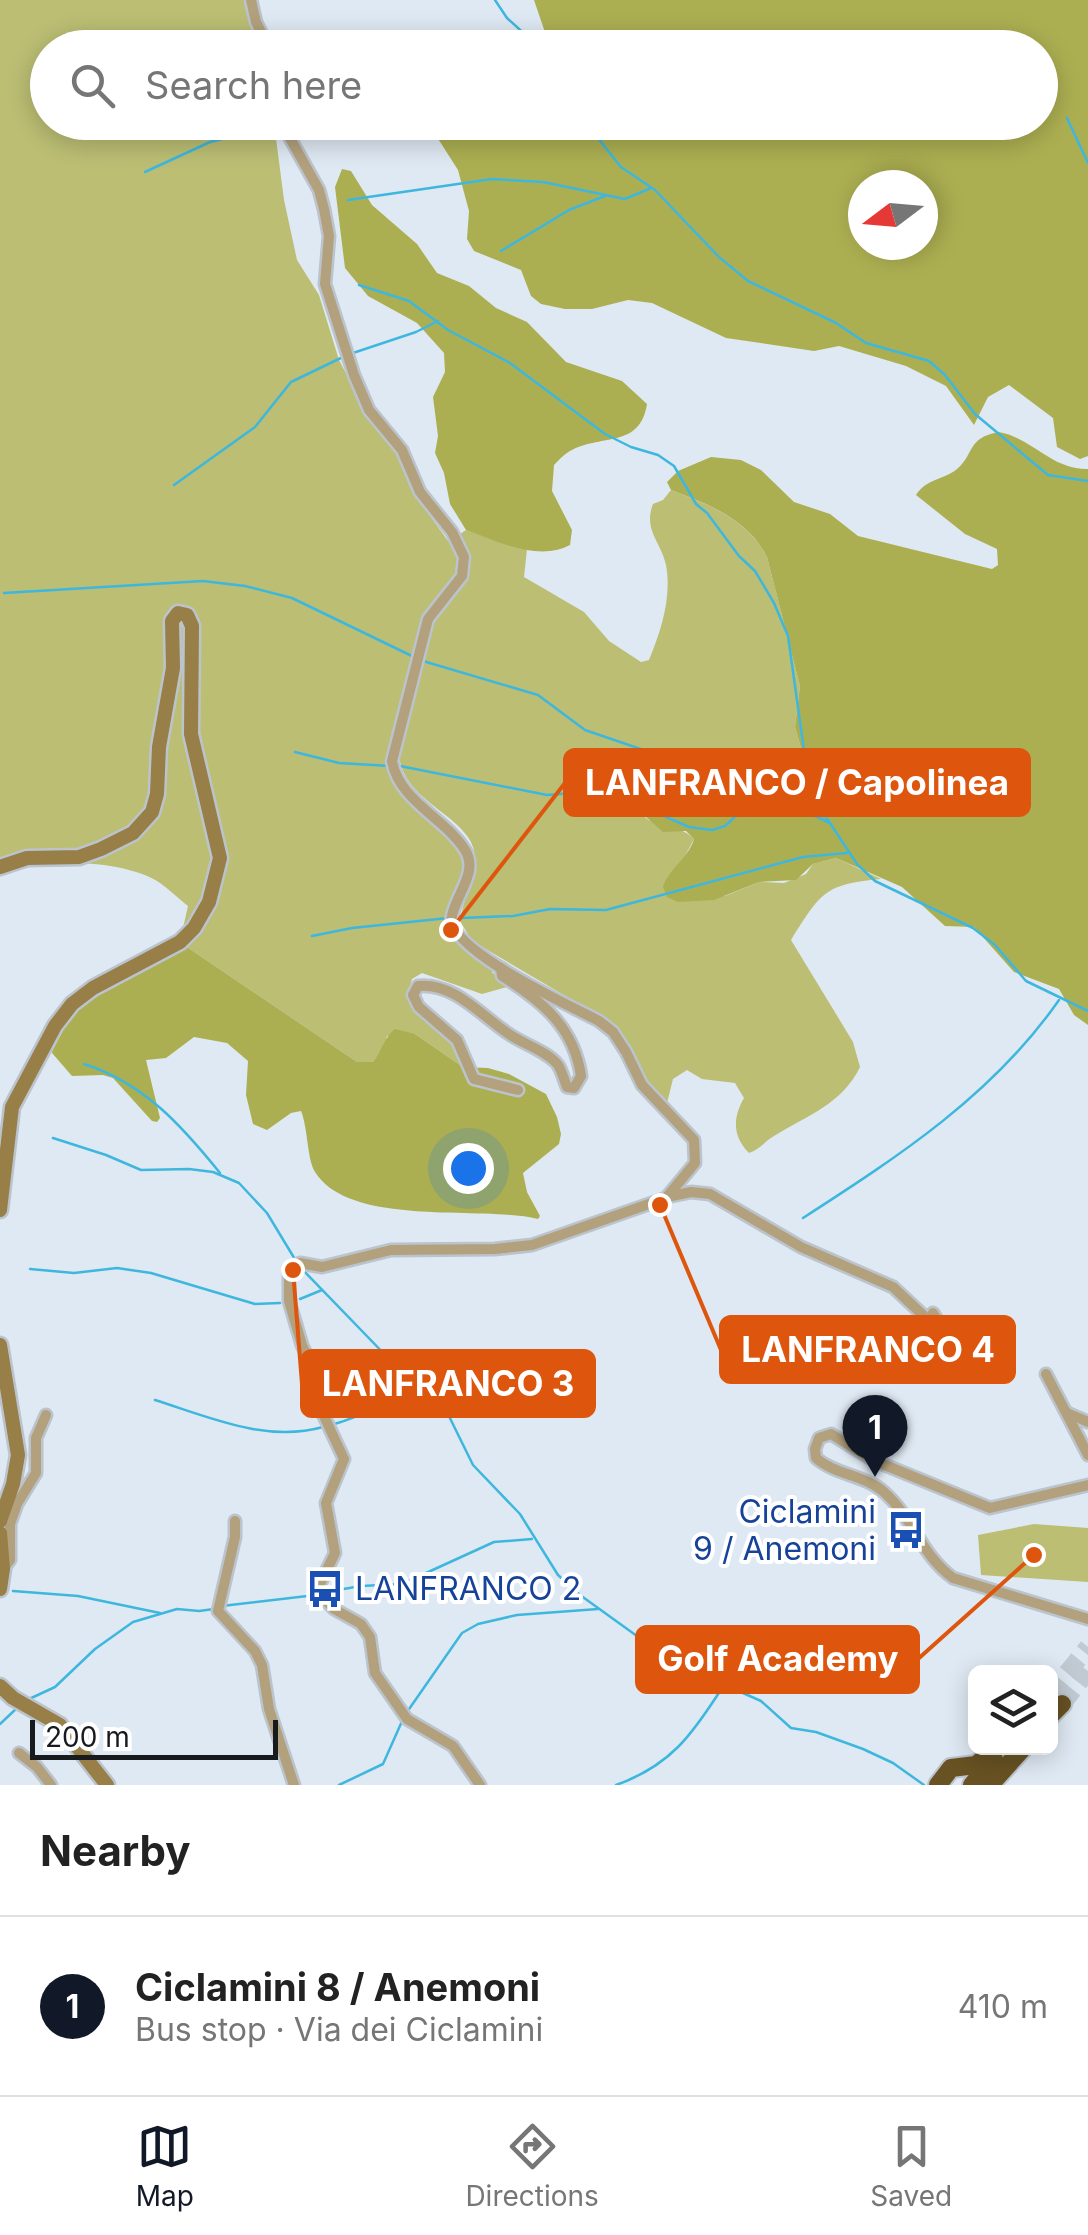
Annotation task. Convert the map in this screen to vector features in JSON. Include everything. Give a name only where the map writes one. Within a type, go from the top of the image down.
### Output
[{"type":"highway","points":[[938,1785],[951,1768],[976,1765],[991,1755]]},
{"type":"highway","points":[[972,1785],[996,1755]]},
{"type":"highway","points":[[990,1785],[1017,1755]]},
{"type":"main road","points":[[0,867],[27,858],[78,856],[101,849],[133,833],[152,812],[174,668],[172,620],[178,614],[187,615],[192,626],[191,734],[219,846],[218,874],[201,918],[180,942],[93,988],[72,1004],[54,1026],[12,1106],[0,1210]]},
{"type":"main road","points":[[0,1345],[18,1455],[0,1521]]},
{"type":"main road","points":[[0,1533],[0,1589]]},
{"type":"main road","points":[[0,1686],[13,1698],[60,1724],[107,1785]]},
{"type":"street","points":[[251,0],[260,30]]},
{"type":"street","points":[[291,140],[324,209],[330,236],[325,284],[354,375],[370,410],[402,450],[420,492],[452,532],[464,556],[462,576],[428,620],[392,761],[406,790],[460,844],[468,858],[469,870],[452,915],[454,932],[502,968],[613,1032],[642,1085],[690,1132],[696,1148],[695,1162],[666,1198]]},
{"type":"street","points":[[502,968],[502,976],[534,999],[569,1034],[581,1076],[574,1088],[567,1087],[560,1068],[551,1059],[506,1032],[482,1010],[433,986],[418,986],[413,996],[419,1007],[457,1040],[474,1079],[518,1090]]},
{"type":"street","points":[[480,1785],[453,1746],[407,1719],[375,1673],[370,1636],[361,1624],[334,1609],[320,1594],[335,1553],[326,1503],[344,1459],[323,1414],[317,1378],[289,1300],[289,1268],[300,1262],[322,1267],[390,1250],[520,1247],[692,1192],[710,1194],[800,1247],[893,1287],[924,1316],[944,1348],[949,1340],[933,1314]]},
{"type":"street","points":[[1046,1374],[1088,1455]]},
{"type":"street","points":[[1066,1412],[1088,1422]]},
{"type":"street","points":[[3,1569],[10,1560],[10,1524],[17,1504],[36,1474],[36,1438],[46,1415]]},
{"type":"street","points":[[1088,1485],[990,1508],[876,1462],[836,1436],[822,1436],[815,1445],[819,1462],[886,1493],[936,1566],[953,1578],[1088,1619]]},
{"type":"street","points":[[235,1521],[236,1537],[230,1548],[218,1611],[262,1664],[269,1709],[294,1785]]},
{"type":"street","points":[[19,1753],[51,1785]]},
{"type":"green space","points":[[0,0],[245,0],[256,30],[30,30],[30,140],[276,140],[297,260],[319,295],[339,360],[369,418],[401,460],[415,495],[456,552],[460,565],[455,579],[428,608],[386,761],[418,812],[463,854],[466,869],[445,921],[458,941],[491,964],[492,972],[507,987],[482,994],[422,973],[412,979],[408,993],[414,1004],[454,1043],[463,1067],[415,1034],[387,1036],[384,1048],[373,1062],[357,1062],[184,945],[181,937],[188,906],[161,884],[122,868],[79,863],[35,865],[0,874]]},
{"type":"green space","points":[[671,490],[738,523],[767,557],[800,686],[795,727],[809,776],[804,789],[795,797],[773,801],[726,796],[678,799],[667,793],[644,791],[634,798],[638,809],[652,822],[694,839],[683,860],[725,896],[759,882],[784,883],[806,874],[813,864],[836,858],[881,879],[847,884],[826,894],[791,940],[853,1042],[860,1067],[834,1100],[749,1153],[737,1133],[736,1119],[744,1098],[735,1083],[702,1079],[687,1070],[673,1079],[667,1103],[663,1102],[647,1083],[624,1037],[603,1018],[472,941],[460,921],[474,866],[472,844],[463,831],[411,785],[399,752],[431,624],[467,572],[470,555],[460,534],[466,530],[527,549],[524,577],[584,612],[609,641],[641,662],[649,660],[668,589],[666,565],[651,529],[650,513],[653,504]]},
{"type":"green space","points":[[1034,1524],[1088,1528],[1088,1582],[981,1575],[978,1535]]},
{"type":"shaded area","points":[[534,0],[1088,0],[1088,456],[1080,459],[1057,447],[1053,418],[1009,385],[988,397],[974,425],[946,386],[906,366],[839,346],[814,351],[726,338],[652,303],[628,300],[592,309],[541,304],[531,296],[521,270],[474,251],[467,239],[469,211],[458,170],[439,140],[1058,140],[1058,30],[544,30]]},
{"type":"shaded area","points":[[342,169],[351,171],[372,205],[417,244],[437,273],[469,286],[496,308],[527,322],[566,362],[622,381],[647,404],[643,418],[628,434],[572,450],[554,465],[552,491],[572,530],[570,545],[558,550],[531,551],[504,544],[466,530],[450,504],[435,453],[438,436],[433,397],[445,372],[444,353],[417,323],[368,296],[345,268],[335,187]]},
{"type":"shaded area","points":[[999,432],[1064,464],[1088,469],[1088,1025],[1074,1015],[1059,989],[1014,972],[974,927],[945,926],[902,887],[836,858],[813,864],[796,880],[759,882],[714,900],[678,902],[667,897],[663,887],[666,880],[694,839],[686,831],[663,832],[637,809],[634,798],[644,791],[667,793],[678,799],[726,796],[773,801],[795,797],[804,789],[809,776],[795,727],[800,686],[767,557],[738,523],[713,507],[671,490],[667,482],[678,471],[711,457],[741,460],[761,470],[794,502],[830,514],[858,536],[992,569],[998,565],[997,549],[965,534],[916,495],[925,485],[957,469],[981,438]]},
{"type":"shaded area","points":[[184,945],[357,1062],[373,1062],[395,1029],[415,1034],[463,1067],[509,1074],[546,1094],[557,1117],[559,1144],[523,1173],[538,1219],[386,1208],[332,1190],[312,1166],[301,1111],[291,1113],[267,1130],[253,1124],[246,1095],[248,1061],[227,1043],[194,1037],[166,1058],[146,1060],[160,1118],[157,1122],[113,1078],[72,1076],[52,1053],[57,1033],[69,1016],[105,988]]},
{"type":"waterway","points":[[495,0],[520,30]]},
{"type":"waterway","points":[[1067,118],[1088,163]]},
{"type":"waterway","points":[[145,172],[218,140]]},
{"type":"waterway","points":[[599,140],[621,167],[655,190],[719,257],[748,281],[836,323],[866,343],[929,361],[975,414],[1048,475],[1088,481]]},
{"type":"waterway","points":[[348,200],[492,179],[543,182],[625,199],[651,188]]},
{"type":"waterway","points":[[501,251],[569,210],[605,196]]},
{"type":"waterway","points":[[359,285],[409,301],[448,330],[510,363],[605,434],[658,455],[674,466],[696,504],[755,571],[774,603],[788,636],[810,793],[857,864],[875,881],[973,928],[995,945],[1026,981],[1088,1011]]},
{"type":"waterway","points":[[353,353],[438,321]]},
{"type":"waterway","points":[[174,485],[255,427],[291,382],[345,356]]},
{"type":"waterway","points":[[4,593],[203,581],[245,586],[292,598],[416,658]]},
{"type":"waterway","points":[[423,661],[538,695],[585,730],[667,758],[682,759],[750,808]]},
{"type":"waterway","points":[[295,752],[339,763],[390,766]]},
{"type":"waterway","points":[[400,766],[547,795],[586,792],[625,797],[689,827],[712,830],[725,826],[740,812],[769,807],[813,815],[830,823]]},
{"type":"waterway","points":[[461,918],[513,916],[550,909],[606,910],[803,857],[847,853]]},
{"type":"waterway","points":[[312,936],[448,918]]},
{"type":"waterway","points":[[803,1218],[909,1147],[974,1094],[1005,1065],[1059,1000]]},
{"type":"waterway","points":[[84,1064],[143,1094],[176,1123],[220,1173]]},
{"type":"waterway","points":[[53,1138],[141,1170],[213,1172],[239,1183],[267,1213],[296,1261]]},
{"type":"waterway","points":[[30,1269],[74,1273],[117,1268],[151,1273],[255,1304],[280,1303]]},
{"type":"waterway","points":[[301,1268],[392,1362],[444,1406],[473,1465],[520,1514],[558,1575],[580,1595],[673,1662],[761,1701],[791,1728],[816,1732],[863,1749],[893,1763],[924,1785]]},
{"type":"waterway","points":[[300,1299],[322,1290]]},
{"type":"waterway","points":[[334,1424],[422,1388]]},
{"type":"waterway","points":[[155,1400],[259,1430],[302,1431],[323,1427]]},
{"type":"waterway","points":[[326,1592],[402,1584],[494,1542],[532,1539]]},
{"type":"waterway","points":[[13,1591],[78,1596],[160,1613]]},
{"type":"waterway","points":[[222,1606],[316,1595]]},
{"type":"waterway","points":[[27,1700],[55,1687],[95,1649],[133,1622],[177,1609],[214,1609]]},
{"type":"waterway","points":[[407,1712],[462,1633],[478,1624],[517,1615],[598,1609]]},
{"type":"waterway","points":[[616,1785],[651,1768],[678,1747],[722,1688]]},
{"type":"waterway","points":[[0,1724],[17,1708]]},
{"type":"waterway","points":[[339,1785],[383,1764],[403,1719]]},
{"type":"tunnel","points":[[1058,1684],[1088,1647]]},
{"type":"tunnel","points":[[1062,1704],[1088,1671]]},
{"type":"place","name":"LANFRANCO / Capolinea","points":[[451,930]]},
{"type":"place","name":"LANFRANCO 4","points":[[660,1205]]},
{"type":"place","name":"LANFRANCO 3","points":[[293,1270]]},
{"type":"place","name":"Ciclamini 8 / Anemoni","points":[[875,1477]]},
{"type":"place","name":"Ciclamini 9 / Anemoni","points":[[906,1530]]},
{"type":"place","name":"Golf Academy","points":[[1034,1555]]},
{"type":"place","name":"LANFRANCO 2","points":[[325,1589]]}]
